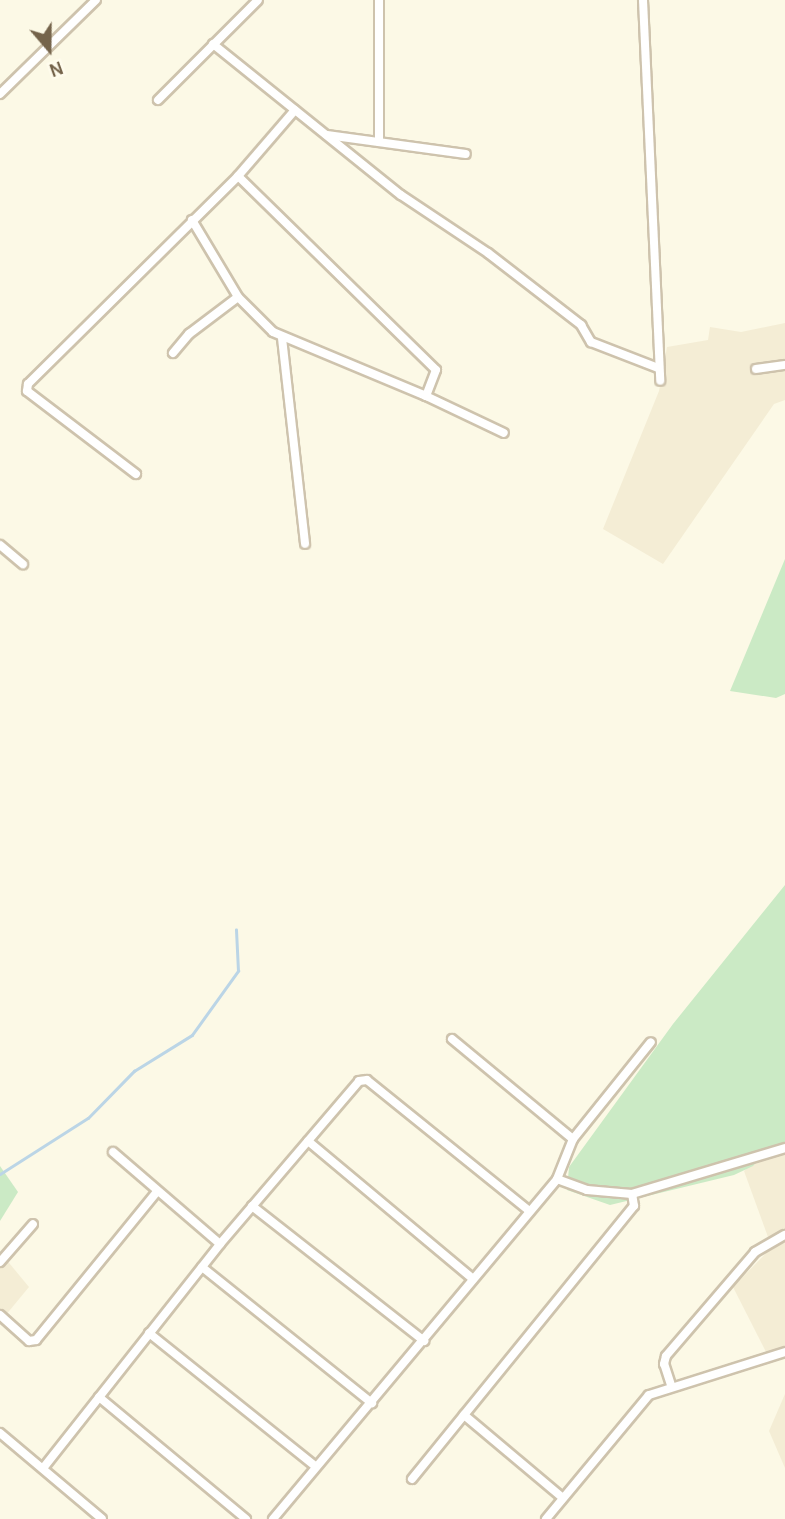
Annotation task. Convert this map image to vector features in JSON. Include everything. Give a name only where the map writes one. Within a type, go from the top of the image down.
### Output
[{"type":"street","points":[[0,94],[96,0]]},
{"type":"street","points":[[158,100],[258,0]]},
{"type":"street","points":[[379,0],[379,142]]},
{"type":"street","points":[[643,0],[660,381]]},
{"type":"street","points":[[213,44],[326,135],[581,325],[591,342],[658,368]]},
{"type":"street","points":[[136,474],[27,391],[28,384],[238,176],[295,110]]},
{"type":"street","points":[[326,135],[466,154]]},
{"type":"street","points":[[238,176],[436,370],[426,396]]},
{"type":"street","points":[[192,220],[237,297],[282,338],[426,396],[504,433]]},
{"type":"street","points":[[173,354],[189,334],[237,297]]},
{"type":"street","points":[[282,338],[305,544]]},
{"type":"street","points":[[756,369],[785,365]]},
{"type":"street","points":[[0,545],[23,564]]},
{"type":"street","points":[[452,1039],[573,1139]]},
{"type":"street","points":[[273,1519],[315,1466],[424,1341],[528,1210],[557,1179],[573,1139],[651,1042]]},
{"type":"street","points":[[44,1467],[220,1244],[359,1081],[367,1080],[528,1210]]},
{"type":"street","points":[[308,1141],[473,1279]]},
{"type":"street","points":[[557,1179],[587,1189],[632,1194],[785,1147]]},
{"type":"street","points":[[113,1152],[156,1192],[220,1244]]},
{"type":"street","points":[[0,1315],[29,1341],[36,1340],[156,1192]]},
{"type":"street","points":[[412,1479],[635,1206],[632,1194]]},
{"type":"street","points":[[252,1206],[424,1341]]},
{"type":"street","points":[[0,1262],[33,1224]]},
{"type":"street","points":[[671,1385],[664,1364],[666,1356],[755,1252],[785,1235]]},
{"type":"street","points":[[202,1267],[372,1403]]},
{"type":"street","points":[[149,1333],[315,1466]]},
{"type":"street","points":[[546,1519],[644,1398],[671,1385],[785,1352]]},
{"type":"street","points":[[99,1397],[246,1519]]},
{"type":"street","points":[[464,1415],[563,1498]]},
{"type":"street","points":[[0,1433],[44,1467],[102,1519]]},
{"type":"shaded area","points":[[785,323],[785,400],[774,404],[663,564],[603,529],[659,391],[667,347],[708,340],[710,327],[741,332]]},
{"type":"shaded area","points":[[785,1143],[785,1232],[768,1237],[744,1171],[770,1147]]},
{"type":"shaded area","points":[[785,1243],[785,1346],[766,1352],[733,1287],[772,1247]]},
{"type":"shaded area","points":[[0,1252],[29,1287],[0,1322]]},
{"type":"shaded area","points":[[785,1394],[785,1468],[769,1431]]},
{"type":"green space","points":[[785,559],[785,694],[776,698],[730,691]]},
{"type":"green space","points":[[785,885],[785,1143],[770,1147],[753,1166],[734,1175],[610,1205],[567,1190],[569,1167],[673,1024]]},
{"type":"green space","points":[[0,1166],[18,1192],[0,1221]]},
{"type":"waterway","points":[[0,1174],[88,1118],[134,1071],[192,1035],[238,971],[236,930]]}]
